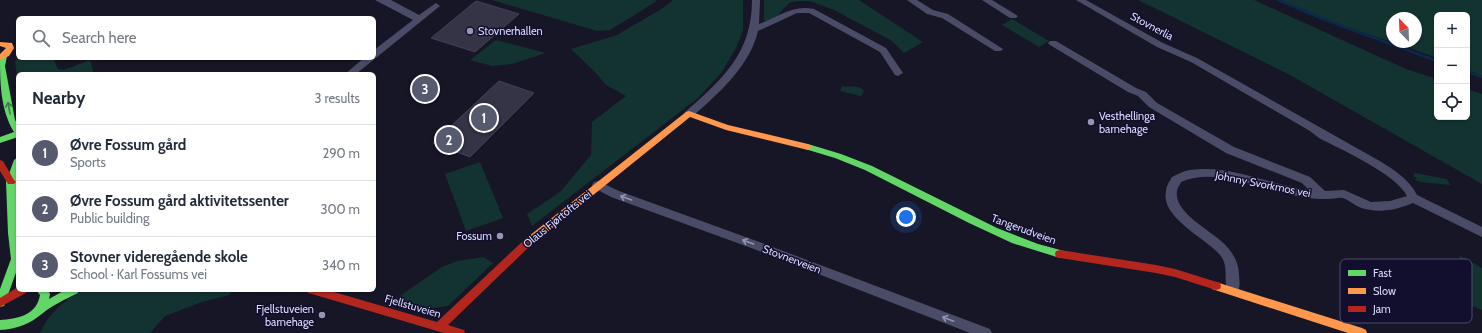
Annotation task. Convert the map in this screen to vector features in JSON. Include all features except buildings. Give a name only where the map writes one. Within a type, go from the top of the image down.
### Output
[{"type":"street","points":[[379,0],[388,2],[419,19]]},
{"type":"street","points":[[689,114],[723,83],[744,54],[753,30],[756,0]]},
{"type":"street","points":[[911,0],[930,12],[945,16],[998,49]]},
{"type":"street","points":[[986,0],[1013,16]]},
{"type":"street","name":"Stovnerlia","points":[[1080,0],[1160,45],[1194,60],[1392,174],[1408,188],[1413,198]]},
{"type":"street","points":[[376,53],[436,6]]},
{"type":"street","points":[[753,30],[793,11],[801,9],[811,11],[883,50],[898,73]]},
{"type":"street","points":[[1053,43],[1142,94]]},
{"type":"street","points":[[0,44],[6,44],[10,47],[8,52],[2,57],[1,66],[11,120],[16,129]]},
{"type":"street","points":[[352,72],[368,60]]},
{"type":"street","points":[[1106,69],[1115,71],[1132,81],[1153,105],[1230,150],[1306,180],[1321,194]]},
{"type":"street","name":"Olaus Fjørtofts vei","points":[[436,330],[524,246],[598,185],[689,114]]},
{"type":"street","name":"Tangerudveien","points":[[689,114],[715,124],[821,151],[849,160],[883,175],[994,231],[1029,246],[1057,253],[1159,269],[1232,290],[1362,333]]},
{"type":"street","points":[[0,140],[16,133]]},
{"type":"street","points":[[11,155],[13,233],[16,253]]},
{"type":"street","points":[[0,163],[11,182]]},
{"type":"street","name":"Johnny Svorkmos vei","points":[[1232,290],[1232,266],[1227,255],[1182,216],[1174,204],[1171,190],[1176,180],[1194,173],[1214,173],[1300,192],[1343,194],[1365,205],[1378,207],[1404,202],[1413,198]]},
{"type":"street","name":"Stovnerveien","points":[[598,185],[615,194],[758,246],[985,333]]},
{"type":"street","points":[[1413,198],[1482,232]]},
{"type":"street","points":[[0,303],[16,263]]},
{"type":"street","points":[[0,303],[18,292]]},
{"type":"street","points":[[31,329],[38,311],[46,297],[44,292]]},
{"type":"street","points":[[0,325],[11,329],[71,292]]},
{"type":"street","name":"Fjellstuveien","points":[[318,292],[436,330],[460,333]]},
{"type":"green space","points":[[492,0],[657,1],[610,30],[597,31]]},
{"type":"green space","points":[[673,0],[743,0],[743,30],[737,46],[722,72],[698,98],[532,226],[527,214],[560,192],[591,155],[592,122],[626,96],[606,85],[571,49],[617,35],[663,8]]},
{"type":"green space","points":[[764,0],[859,0],[923,42],[904,53],[892,41],[834,10],[810,1],[797,1],[789,3],[778,15],[766,22],[764,20]]},
{"type":"green space","points":[[1138,0],[1254,0],[1406,69],[1434,78],[1434,120],[1470,120],[1470,90],[1482,94],[1482,184],[1290,75]]},
{"type":"green space","points":[[1280,0],[1482,0],[1482,76],[1470,71],[1470,12],[1434,12],[1434,57],[1410,48],[1422,48],[1422,12],[1386,12],[1386,40],[1328,21]]},
{"type":"green space","points":[[1012,19],[1049,41],[1039,47],[1002,25]]},
{"type":"green space","points":[[496,40],[546,53],[512,64],[492,66],[470,60]]},
{"type":"green space","points":[[16,60],[54,60],[58,69],[64,70],[90,60],[93,72],[17,72]]},
{"type":"green space","points":[[842,86],[857,87],[864,91],[861,96],[840,91]]},
{"type":"green space","points":[[480,162],[503,218],[466,231],[445,174]]},
{"type":"green space","points":[[1415,173],[1447,179],[1450,185],[1427,183],[1415,180],[1417,178],[1413,176]]},
{"type":"green space","points":[[1459,255],[1466,259],[1459,259]]},
{"type":"green space","points":[[483,257],[493,263],[448,306],[424,309],[394,300],[442,267],[457,261]]},
{"type":"green space","points":[[1472,262],[1482,268],[1482,310],[1472,306]]},
{"type":"green space","points":[[80,292],[231,292],[229,295],[202,302],[165,316],[150,333],[40,333],[52,313]]},
{"type":"waterway","points":[[1278,0],[1323,19],[1434,60]]},
{"type":"waterway","points":[[1470,73],[1482,77]]},
{"type":"traffic: fast","points":[[3,56],[1,66],[11,120],[16,128]]},
{"type":"traffic: fast","points":[[0,140],[16,135]]},
{"type":"traffic: fast","points":[[808,147],[838,156],[868,168],[909,187],[993,231],[1037,248],[1060,254]]},
{"type":"traffic: fast","points":[[16,166],[11,182],[13,233],[16,259]]},
{"type":"traffic: fast","points":[[0,303],[16,259]]},
{"type":"traffic: fast","points":[[0,325],[7,325],[30,318],[41,308],[44,302],[45,294],[43,292]]},
{"type":"traffic: fast","points":[[39,310],[70,292]]},
{"type":"traffic: slow","points":[[0,44],[9,45],[10,48],[6,54],[0,58]]},
{"type":"traffic: slow","points":[[527,243],[689,114],[726,127],[808,147]]},
{"type":"traffic: slow","points":[[1216,286],[1362,333]]},
{"type":"traffic: jam","points":[[0,163],[11,182]]},
{"type":"traffic: jam","points":[[440,326],[527,243]]},
{"type":"traffic: jam","points":[[1060,254],[1156,269],[1175,273],[1216,286]]},
{"type":"traffic: jam","points":[[0,303],[19,292]]},
{"type":"traffic: jam","points":[[319,292],[460,333]]},
{"type":"place","name":"Stovnerhallen","points":[[470,31]]},
{"type":"place","name":"Stovner videregående skole","points":[[425,89]]},
{"type":"place","name":"Øvre Fossum gård","points":[[484,118]]},
{"type":"place","name":"Vesthellinga barnehage","points":[[1091,122]]},
{"type":"place","name":"Øvre Fossum gård aktivitetssenter","points":[[449,140]]},
{"type":"place","name":"Fossum","points":[[500,236]]},
{"type":"place","name":"Fjellstuveien barnehage","points":[[322,315]]}]
